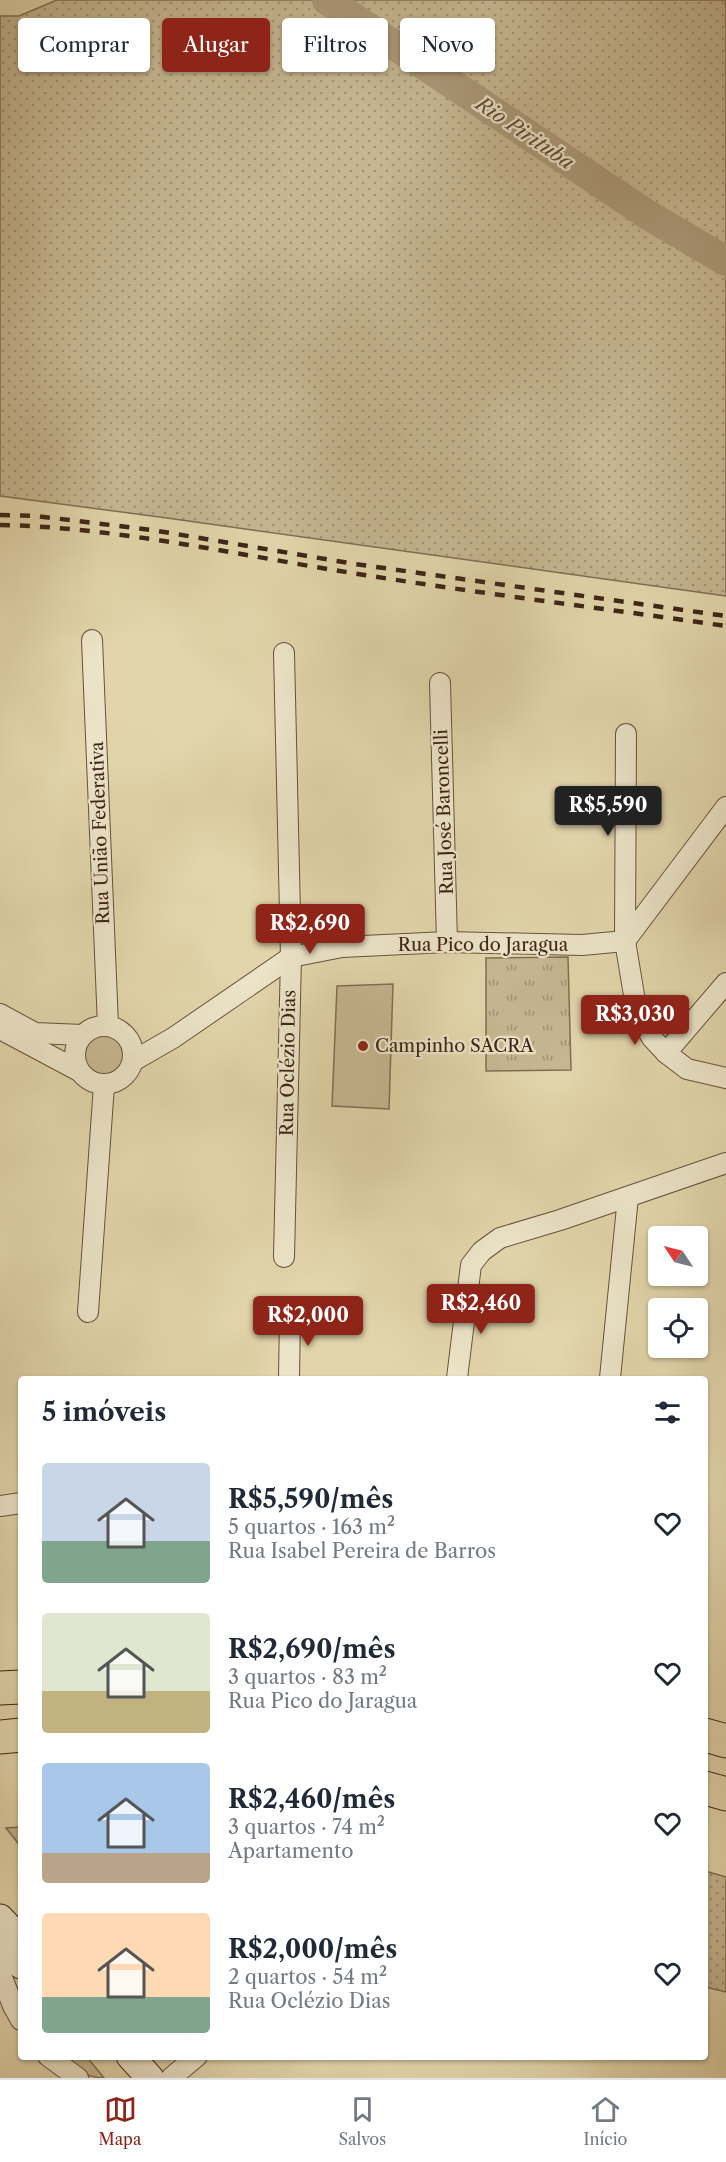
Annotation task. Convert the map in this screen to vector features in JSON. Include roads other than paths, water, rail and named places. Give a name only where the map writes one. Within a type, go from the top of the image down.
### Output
[{"type":"highway","points":[[0,1688],[18,1687]]},
{"type":"highway","points":[[0,1737],[18,1735]]},
{"type":"highway","points":[[708,1737],[726,1741]]},
{"type":"highway","points":[[708,1789],[726,1794]]},
{"type":"street","name":"Rua União Federativa","points":[[92,640],[108,1026]]},
{"type":"street","name":"Rua Oclézio Dias","points":[[284,653],[291,957],[284,1257]]},
{"type":"street","name":"Rua José Baroncelli","points":[[440,683],[447,942]]},
{"type":"street","points":[[626,734],[625,941],[635,1001],[640,1017],[652,1038],[666,1053],[687,1069],[726,1078]]},
{"type":"street","points":[[625,941],[726,807]]},
{"type":"street","name":"Rua Pico do Jaragua","points":[[133,1061],[174,1038],[291,957],[342,947],[447,942],[582,945],[625,941]]},
{"type":"street","points":[[666,1053],[726,984]]},
{"type":"street","points":[[0,1014],[35,1033],[82,1035],[99,1026],[108,1026],[125,1034],[134,1051],[133,1061],[130,1071],[123,1078],[104,1085],[94,1083],[79,1071],[0,1029]]},
{"type":"street","points":[[79,1071],[75,1062],[75,1052],[82,1035]]},
{"type":"street","points":[[88,1312],[104,1085]]},
{"type":"street","points":[[458,1376],[471,1265],[483,1251],[500,1238],[726,1163]]},
{"type":"street","points":[[610,1376],[628,1197]]},
{"type":"street","points":[[288,1376],[290,1315]]},
{"type":"street","points":[[0,1506],[18,1503]]},
{"type":"street","points":[[0,1918],[18,1937]]},
{"type":"street","points":[[0,1944],[18,1962]]},
{"type":"street","points":[[0,1972],[18,2015]]},
{"type":"street","points":[[55,2060],[78,2078]]},
{"type":"street","points":[[113,2060],[127,2078]]},
{"type":"street","points":[[134,2060],[150,2078]]},
{"type":"street","points":[[171,2078],[192,2060]]},
{"type":"waterway","name":"Rio Pirituba","points":[[327,0],[648,215],[726,261]]},
{"type":"railway","points":[[0,515],[36,516],[152,530],[355,564],[726,616]]},
{"type":"railway","points":[[0,525],[132,536],[399,580],[726,626]]},
{"type":"place","name":"Campinho SACRA","points":[[363,1046]]}]
